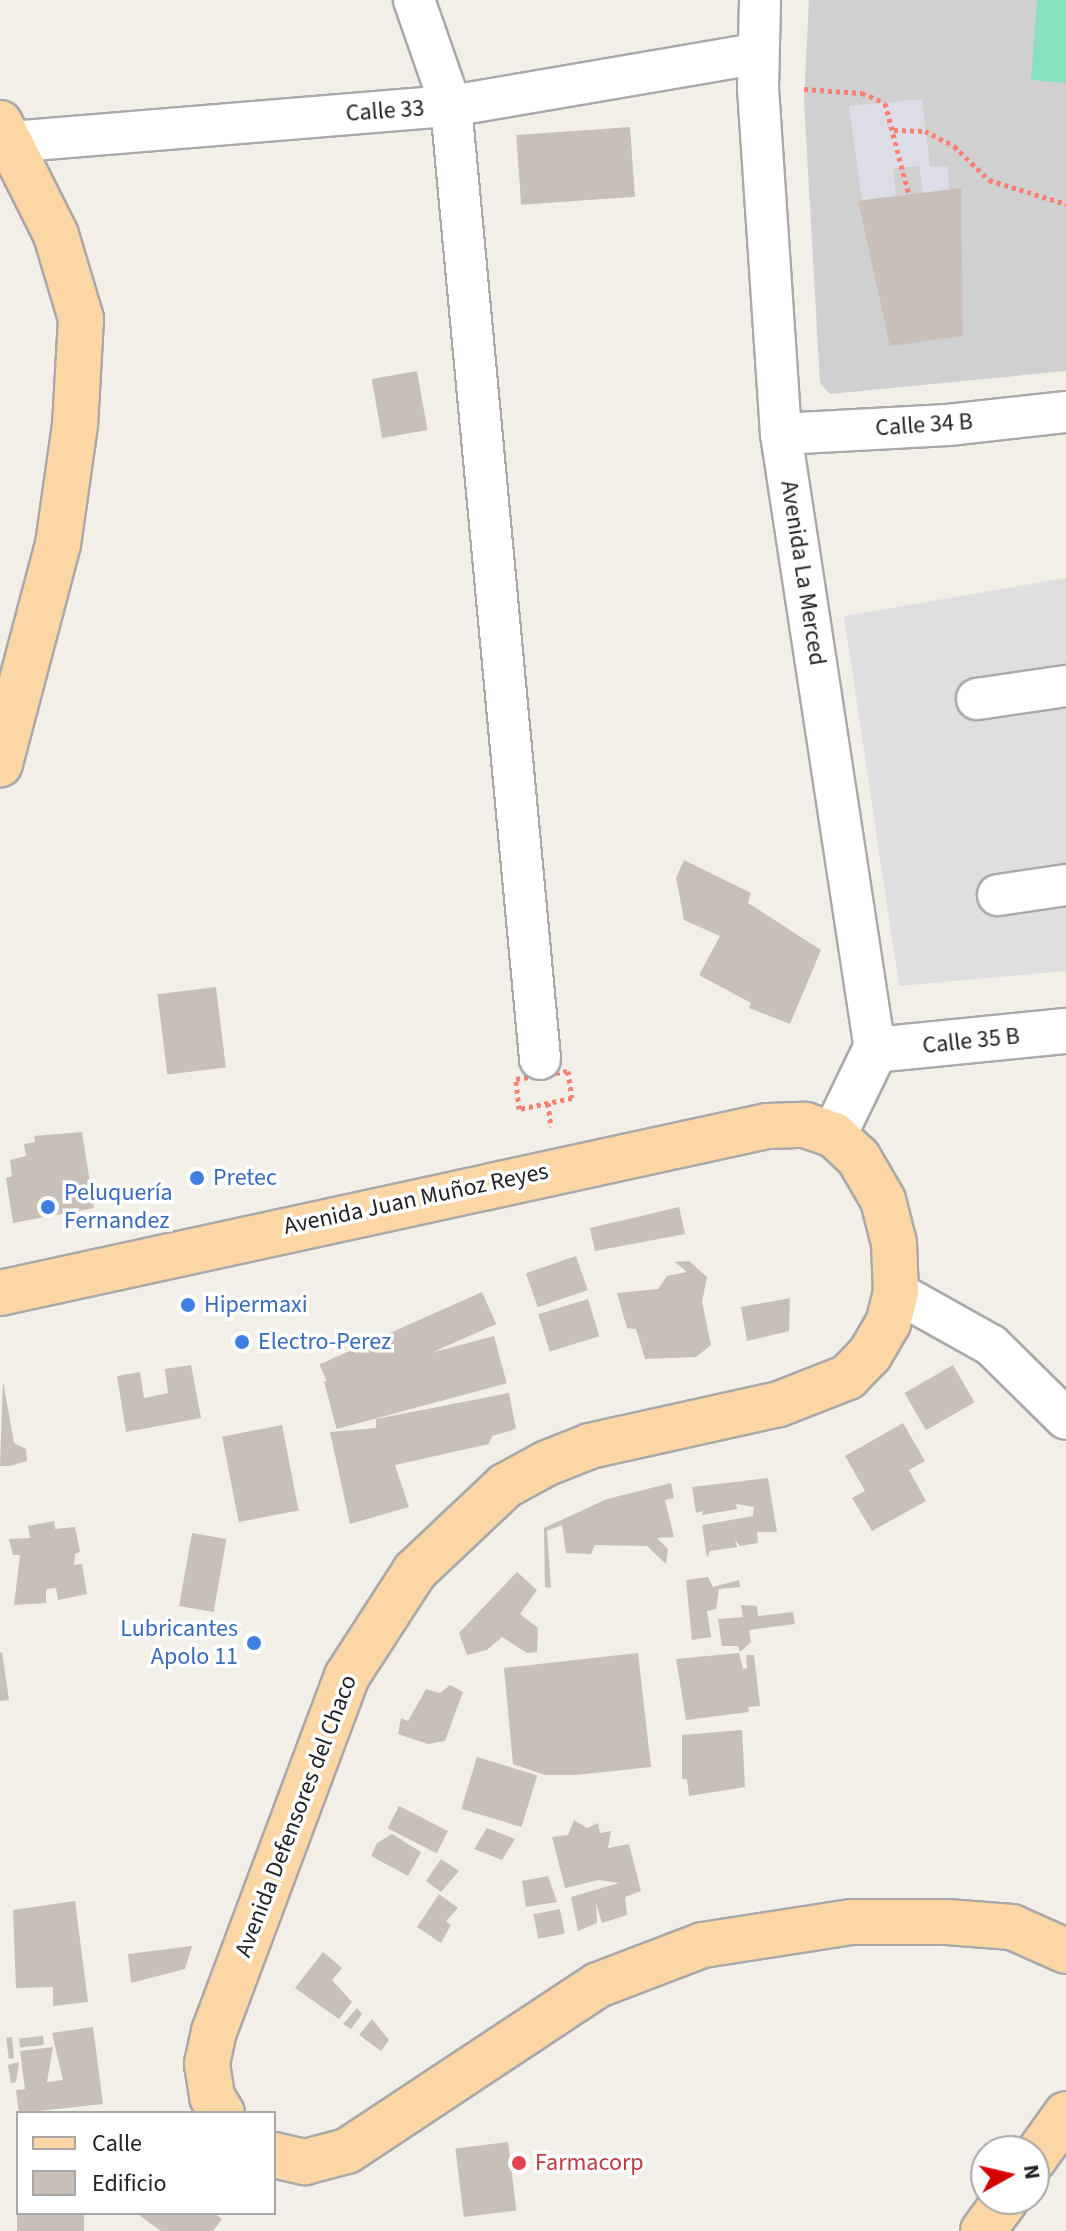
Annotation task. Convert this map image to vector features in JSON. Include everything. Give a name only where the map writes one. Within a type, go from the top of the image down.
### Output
[{"type":"main road","points":[[0,764],[58,544],[75,425],[81,319],[56,235],[5,133]]},
{"type":"main road","name":"Avenida Juan Muñoz Reyes","points":[[0,1293],[711,1136],[805,1125],[834,1135]]},
{"type":"main road","name":"Avenida Defensores del Chaco","points":[[221,2111],[212,2097],[207,2064],[214,2031],[347,1676],[415,1571],[505,1486],[547,1463],[590,1446],[779,1404],[848,1377],[870,1354],[888,1323],[896,1292],[894,1243],[883,1200],[858,1157],[834,1135]]},
{"type":"main road","points":[[276,2155],[305,2162],[347,2151],[598,1985],[703,1945],[851,1922],[947,1922],[1012,1927],[1066,1951]]},
{"type":"main road","points":[[1050,2136],[1066,2114]]},
{"type":"street","points":[[414,0],[451,106],[540,1059]]},
{"type":"street","name":"Avenida La Merced","points":[[760,0],[756,54],[781,434],[875,1050]]},
{"type":"street","name":"Calle 33","points":[[5,133],[451,106],[756,54]]},
{"type":"street","name":"Calle 34 B","points":[[781,434],[948,425],[1066,412]]},
{"type":"street","points":[[977,699],[1066,686]]},
{"type":"street","points":[[998,895],[1066,885]]},
{"type":"street","name":"Calle 35 B","points":[[875,1050],[1066,1031]]},
{"type":"street","points":[[834,1135],[875,1050]]},
{"type":"street","points":[[896,1292],[991,1345],[1066,1419]]},
{"type":"path","points":[[804,89],[862,93],[885,103],[909,195]]},
{"type":"path","points":[[894,130],[925,131],[954,146],[989,180],[1066,204]]},
{"type":"path","points":[[534,1107],[568,1099]]},
{"type":"path","points":[[548,1103],[551,1127]]},
{"type":"shaded area","points":[[809,0],[1066,0],[1066,371],[830,394],[820,383],[804,101]]},
{"type":"shaded area","points":[[922,99],[930,166],[948,167],[949,190],[923,193],[919,166],[893,168],[896,196],[862,200],[849,106]]},
{"type":"shaded area","points":[[1066,578],[1066,971],[899,986],[844,616]]},
{"type":"green space","points":[[1037,0],[1066,0],[1066,83],[1031,80]]},
{"type":"building","points":[[630,127],[635,197],[521,205],[516,135]]},
{"type":"building","points":[[961,188],[963,336],[890,346],[858,201]]},
{"type":"building","points":[[417,371],[427,430],[382,438],[372,379]]},
{"type":"building","points":[[684,860],[751,893],[748,903],[821,950],[790,1024],[749,1008],[751,1003],[699,975],[720,936],[684,920],[676,878]]},
{"type":"building","points":[[216,987],[226,1067],[167,1075],[157,994]]},
{"type":"building","points":[[82,1132],[94,1208],[13,1223],[6,1178],[12,1176],[10,1160],[26,1156],[24,1144],[35,1142],[34,1136]]},
{"type":"building","points":[[679,1207],[685,1234],[595,1251],[590,1228]]},
{"type":"building","points":[[576,1256],[588,1290],[538,1307],[526,1273]]},
{"type":"building","points":[[689,1261],[707,1277],[702,1302],[711,1345],[696,1357],[645,1359],[636,1329],[627,1328],[617,1293],[658,1289],[667,1276],[687,1272],[675,1262]]},
{"type":"building","points":[[482,1292],[496,1324],[334,1396],[319,1364]]},
{"type":"building","points":[[790,1298],[789,1331],[747,1341],[741,1307]]},
{"type":"building","points":[[588,1299],[599,1336],[550,1351],[538,1314]]},
{"type":"building","points":[[494,1336],[507,1383],[337,1429],[324,1382]]},
{"type":"building","points":[[191,1365],[201,1418],[126,1432],[117,1376],[140,1372],[144,1398],[168,1393],[165,1369]]},
{"type":"building","points":[[953,1365],[974,1402],[926,1430],[905,1393]]},
{"type":"building","points":[[3,1381],[14,1443],[26,1449],[27,1461],[9,1466],[0,1466]]},
{"type":"building","points":[[509,1393],[516,1429],[492,1436],[489,1444],[395,1465],[409,1507],[350,1524],[330,1432],[376,1428],[376,1419]]},
{"type":"building","points":[[903,1423],[925,1461],[909,1470],[926,1501],[872,1531],[852,1498],[865,1491],[845,1456]]},
{"type":"building","points":[[282,1425],[299,1510],[239,1522],[222,1437]]},
{"type":"building","points":[[768,1478],[777,1532],[757,1532],[758,1543],[740,1546],[735,1540],[737,1547],[710,1551],[707,1558],[702,1525],[753,1516],[754,1507],[736,1504],[737,1509],[702,1515],[703,1511],[696,1513],[692,1487]]},
{"type":"building","points":[[671,1483],[674,1498],[665,1500],[674,1537],[657,1538],[668,1549],[666,1564],[647,1546],[595,1545],[591,1554],[566,1553],[562,1525],[547,1531],[551,1588],[545,1587],[544,1528],[607,1499]]},
{"type":"building","points":[[54,1521],[55,1529],[75,1527],[80,1552],[75,1554],[74,1565],[82,1564],[87,1594],[58,1600],[56,1588],[46,1589],[46,1603],[14,1605],[20,1555],[13,1555],[9,1539],[30,1538],[28,1526]]},
{"type":"building","points":[[192,1533],[226,1539],[214,1612],[179,1606]]},
{"type":"building","points":[[517,1572],[537,1590],[520,1614],[538,1628],[537,1652],[527,1653],[502,1637],[487,1650],[467,1655],[459,1633]]},
{"type":"building","points":[[708,1577],[713,1587],[739,1580],[740,1587],[719,1589],[716,1609],[707,1611],[711,1637],[692,1640],[686,1580]]},
{"type":"building","points":[[741,1605],[757,1606],[758,1616],[793,1612],[795,1624],[749,1630],[751,1642],[740,1652],[738,1646],[722,1646],[718,1619],[743,1617]]},
{"type":"building","points":[[0,1653],[9,1700],[0,1701]]},
{"type":"building","points":[[638,1653],[651,1767],[545,1775],[513,1764],[504,1668]]},
{"type":"building","points":[[739,1653],[743,1669],[747,1668],[746,1655],[754,1655],[760,1706],[748,1707],[749,1712],[686,1720],[676,1659]]},
{"type":"building","points":[[450,1685],[463,1692],[445,1741],[428,1744],[398,1734],[401,1718],[408,1721],[426,1689],[440,1693]]},
{"type":"building","points":[[742,1730],[745,1787],[689,1796],[687,1779],[682,1779],[682,1735]]},
{"type":"building","points":[[477,1757],[537,1775],[521,1827],[461,1809]]},
{"type":"building","points":[[399,1806],[448,1831],[437,1853],[388,1828]]},
{"type":"building","points":[[574,1820],[587,1828],[598,1823],[600,1833],[611,1831],[608,1848],[629,1844],[641,1891],[625,1897],[627,1915],[602,1923],[596,1903],[597,1923],[578,1931],[571,1897],[619,1883],[599,1880],[565,1888],[552,1837],[568,1835]]},
{"type":"building","points":[[487,1828],[515,1839],[502,1860],[474,1849]]},
{"type":"building","points":[[392,1834],[421,1852],[408,1876],[371,1856],[377,1843]]},
{"type":"building","points":[[441,1859],[459,1871],[441,1892],[426,1881]]},
{"type":"building","points":[[548,1876],[557,1902],[526,1907],[522,1881]]},
{"type":"building","points":[[439,1894],[458,1908],[446,1921],[451,1925],[441,1943],[417,1927]]},
{"type":"building","points":[[75,1901],[88,2002],[53,2006],[53,1987],[16,1988],[13,1910]]},
{"type":"building","points":[[560,1909],[565,1934],[538,1939],[533,1914]]},
{"type":"building","points":[[192,1946],[185,1969],[131,1983],[128,1954]]},
{"type":"building","points":[[323,1952],[342,1968],[332,1980],[352,2002],[339,2019],[295,1988]]},
{"type":"building","points":[[357,2008],[362,2014],[351,2029],[343,2024]]},
{"type":"building","points":[[372,2019],[389,2040],[381,2051],[359,2035]]},
{"type":"building","points":[[93,2027],[103,2104],[19,2111],[16,2090],[25,2089],[20,2051],[53,2047],[47,2082],[63,2080],[52,2033]]},
{"type":"building","points":[[43,2036],[44,2045],[20,2047],[19,2039]]},
{"type":"building","points":[[12,2037],[14,2058],[9,2059],[6,2038]]},
{"type":"building","points":[[19,2062],[16,2082],[11,2083],[8,2065]]},
{"type":"building","points":[[508,2142],[516,2210],[464,2217],[455,2148]]},
{"type":"building","points":[[17,2215],[84,2215],[84,2231],[17,2231]]},
{"type":"building","points":[[139,2215],[217,2215],[222,2219],[213,2231],[161,2231]]},
{"type":"place","name":"Pretec","points":[[197,1178]]},
{"type":"place","name":"Peluquería Fernandez","points":[[48,1207]]},
{"type":"place","name":"Hipermaxi","points":[[188,1305]]},
{"type":"place","name":"Electro-Perez","points":[[242,1342]]},
{"type":"place","name":"Lubricantes Apolo 11","points":[[254,1643]]},
{"type":"place","name":"Farmacorp","points":[[519,2163]]}]
